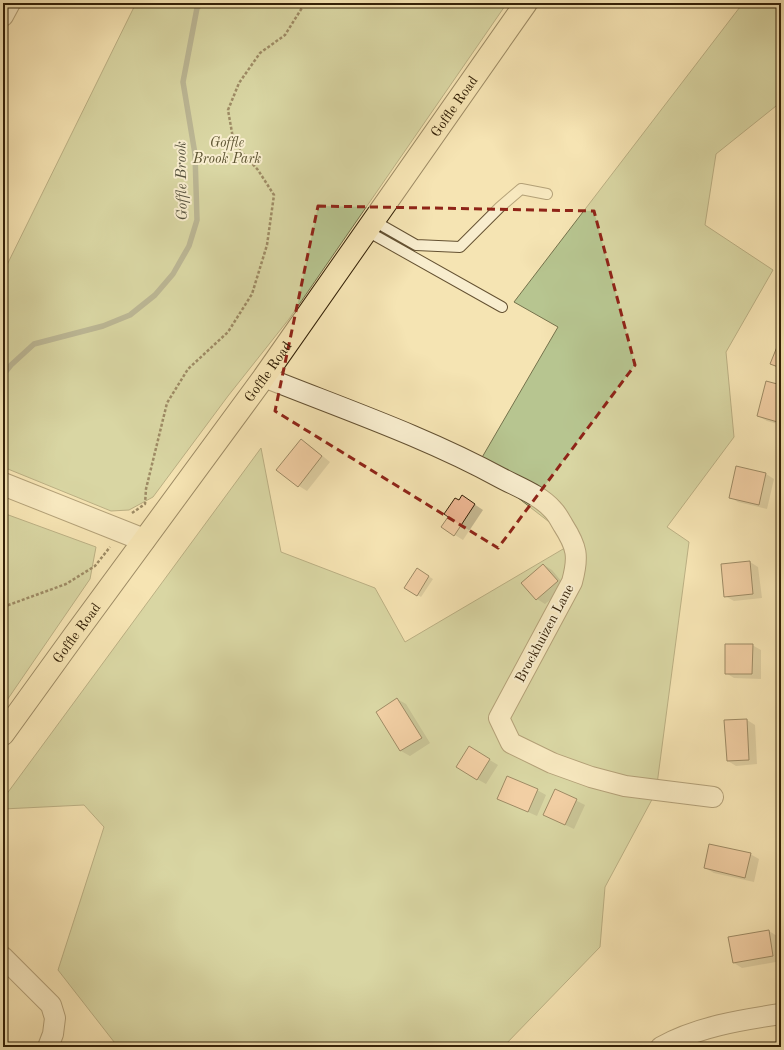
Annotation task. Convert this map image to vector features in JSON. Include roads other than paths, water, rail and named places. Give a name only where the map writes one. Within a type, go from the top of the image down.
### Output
[{"type":"main road","name":"Goffle Road","points":[[3,734],[264,377],[526,3]]},
{"type":"street","points":[[3,16],[10,3]]},
{"type":"street","name":"Brockhuizen Lane","points":[[264,377],[434,444],[536,497],[553,510],[571,537],[576,549],[577,566],[572,582],[499,718],[511,743],[552,763],[591,777],[625,786],[713,797]]},
{"type":"street","points":[[3,484],[125,523],[144,540]]},
{"type":"street","points":[[3,957],[51,1005],[55,1018],[53,1034],[48,1047]]},
{"type":"street","points":[[661,1047],[695,1032],[753,1018],[781,1014]]},
{"type":"lane","points":[[371,226],[416,244],[460,247],[520,189],[547,194]]},
{"type":"lane","points":[[371,226],[502,307]]},
{"type":"waterway","name":"Goffle Brook","points":[[3,375],[11,365],[34,344],[103,326],[130,315],[155,295],[173,274],[189,246],[197,220],[195,154],[183,82],[197,8],[202,3]]},
{"type":"park label","name":"Goffle Brook Park","points":[[227,150]]}]
